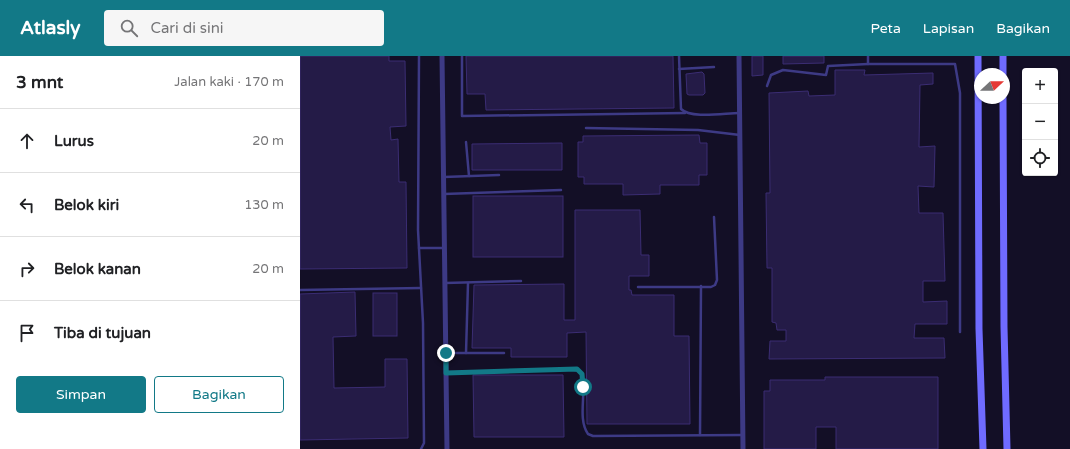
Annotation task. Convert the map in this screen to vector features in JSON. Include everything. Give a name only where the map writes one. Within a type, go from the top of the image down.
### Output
[{"type":"street","points":[[442,56],[447,449]]},
{"type":"street","points":[[739,56],[743,449]]},
{"type":"street","points":[[978,56],[979,329],[983,449]]},
{"type":"street","points":[[1003,56],[1003,68]]},
{"type":"street","points":[[1003,104],[1004,327],[1008,449]]},
{"type":"lane","points":[[420,56],[419,248],[423,323],[424,443],[421,449]]},
{"type":"lane","points":[[462,56],[462,116],[739,113]]},
{"type":"lane","points":[[679,56],[681,110],[685,113]]},
{"type":"lane","points":[[868,56],[868,64]]},
{"type":"lane","points":[[768,86],[772,75],[782,70],[826,75],[828,66],[868,64],[955,64],[958,71],[960,93],[960,332]]},
{"type":"lane","points":[[679,69],[714,67]]},
{"type":"lane","points":[[586,128],[698,130],[740,135]]},
{"type":"lane","points":[[466,142],[469,176]]},
{"type":"lane","points":[[444,177],[499,175]]},
{"type":"lane","points":[[444,194],[561,190]]},
{"type":"lane","points":[[638,287],[711,287],[715,285],[717,280],[714,217]]},
{"type":"lane","points":[[419,248],[444,248]]},
{"type":"lane","points":[[445,283],[521,281]]},
{"type":"lane","points":[[466,353],[468,283]]},
{"type":"lane","points":[[700,435],[701,286]]},
{"type":"lane","points":[[300,290],[421,288]]},
{"type":"lane","points":[[446,353],[504,353]]},
{"type":"lane","points":[[446,373],[577,369],[580,371],[583,378],[583,424],[588,434],[593,436],[743,435]]},
{"type":"building","points":[[300,56],[389,56],[389,61],[405,61],[406,126],[390,127],[391,140],[398,139],[399,182],[406,182],[407,268],[300,269]]},
{"type":"building","points":[[466,56],[673,56],[674,108],[486,110],[485,94],[467,94]]},
{"type":"building","points":[[752,56],[763,56],[763,75],[752,76]]},
{"type":"building","points":[[783,56],[824,56],[824,63],[783,64]]},
{"type":"building","points":[[835,70],[865,70],[864,75],[933,73],[933,84],[920,85],[919,147],[935,146],[934,187],[918,186],[919,213],[943,213],[945,281],[923,281],[923,302],[947,301],[947,324],[915,324],[914,338],[944,338],[945,358],[769,359],[770,341],[786,341],[786,330],[777,330],[776,323],[772,322],[772,268],[767,268],[766,193],[770,193],[769,93],[808,91],[809,96],[835,95]]},
{"type":"building","points":[[702,72],[704,74],[705,93],[703,95],[687,94],[686,74]]},
{"type":"building","points":[[699,135],[700,143],[707,143],[707,175],[699,175],[699,185],[660,185],[660,194],[623,195],[623,184],[584,184],[584,177],[578,177],[578,142],[583,142],[583,136]]},
{"type":"building","points":[[562,143],[562,170],[472,170],[472,144]]},
{"type":"building","points":[[473,196],[563,196],[563,257],[473,257]]},
{"type":"building","points":[[575,210],[640,210],[641,255],[649,255],[649,276],[629,276],[629,290],[631,290],[632,295],[674,295],[674,336],[689,336],[690,424],[587,424],[586,332],[567,333],[567,357],[511,357],[511,348],[472,348],[474,285],[564,284],[564,320],[575,320]]},
{"type":"building","points":[[355,292],[356,336],[333,337],[334,388],[385,387],[385,359],[407,359],[408,438],[300,440],[300,294]]},
{"type":"building","points":[[373,293],[397,293],[397,336],[373,336]]},
{"type":"building","points":[[473,375],[563,375],[564,437],[474,437]]},
{"type":"building","points":[[825,377],[938,377],[938,449],[836,449],[836,427],[816,427],[816,449],[764,449],[764,391],[770,391],[770,380],[825,380]]},
{"type":"route","points":[[446,353],[446,373],[577,369],[582,374],[583,387]]}]
